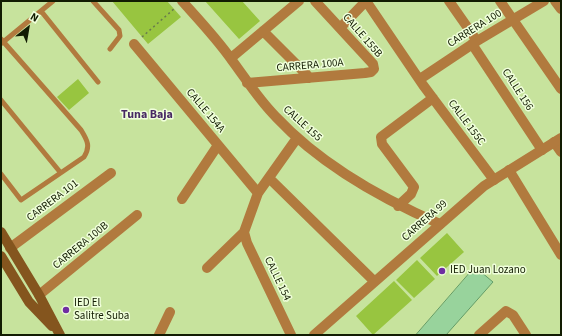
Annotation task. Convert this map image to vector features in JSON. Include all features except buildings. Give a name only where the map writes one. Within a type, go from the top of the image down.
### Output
[{"type":"main road","points":[[1,232],[39,295],[60,334]]},
{"type":"main road","points":[[1,256],[29,302],[60,334]]},
{"type":"street","name":"CALLE 155","points":[[182,1],[231,58],[247,83],[275,117],[298,138],[326,161],[398,206],[440,224]]},
{"type":"street","points":[[231,58],[299,1]]},
{"type":"street","name":"CALLE 155B","points":[[315,1],[373,64],[374,69]]},
{"type":"street","points":[[340,28],[366,1]]},
{"type":"street","name":"CALLE 155C","points":[[366,1],[420,80],[494,180]]},
{"type":"street","name":"CALLE 156","points":[[449,1],[542,150]]},
{"type":"street","points":[[500,1],[561,89]]},
{"type":"street","name":"CARRERA 100","points":[[420,80],[474,43],[544,1]]},
{"type":"street","points":[[555,1],[561,9]]},
{"type":"street","points":[[263,31],[310,78]]},
{"type":"street","name":"CALLE 154A","points":[[134,44],[258,193]]},
{"type":"street","name":"CARRERA 100A","points":[[247,83],[365,73],[371,72],[374,69]]},
{"type":"street","points":[[398,206],[411,194],[414,186],[382,144],[381,136],[433,98]]},
{"type":"street","points":[[207,268],[244,232],[258,193],[298,138]]},
{"type":"street","points":[[558,140],[561,152]]},
{"type":"street","name":"CARRERA 99","points":[[314,335],[440,224],[494,180],[558,140]]},
{"type":"street","points":[[182,199],[218,145]]},
{"type":"street","points":[[509,170],[561,255]]},
{"type":"street","name":"CARRERA 101","points":[[10,248],[110,174]]},
{"type":"street","points":[[269,178],[374,281]]},
{"type":"street","name":"CARRERA 100B","points":[[39,295],[138,215]]},
{"type":"street","name":"CALLE 154","points":[[244,232],[247,243],[291,335]]},
{"type":"street","points":[[479,335],[506,311],[513,315],[526,335]]},
{"type":"street","points":[[159,335],[170,312]]},
{"type":"lane","points":[[1,174],[21,200],[84,157],[88,150],[88,144],[80,130],[2,42],[53,1]]},
{"type":"lane","points":[[93,1],[119,30],[120,36],[110,49]]},
{"type":"lane","points":[[41,11],[98,82]]},
{"type":"lane","points":[[1,100],[60,172]]},
{"type":"path","points":[[134,44],[182,1]]},
{"type":"green space","points":[[112,1],[167,1],[181,17],[148,44]]},
{"type":"green space","points":[[205,1],[242,1],[260,21],[239,39]]},
{"type":"green space","points":[[78,79],[89,93],[69,110],[57,97]]},
{"type":"green space","points":[[447,233],[464,252],[437,276],[420,258]]},
{"type":"green space","points":[[417,260],[435,279],[414,298],[396,280]]},
{"type":"green space","points":[[394,281],[412,300],[373,335],[356,316]]},
{"type":"place","name":"IED Juan Lozano","points":[[442,271]]},
{"type":"place","name":"IED El Salitre Suba","points":[[66,310]]},
{"type":"district","name":"Tuna Baja","points":[[147,115]]}]
